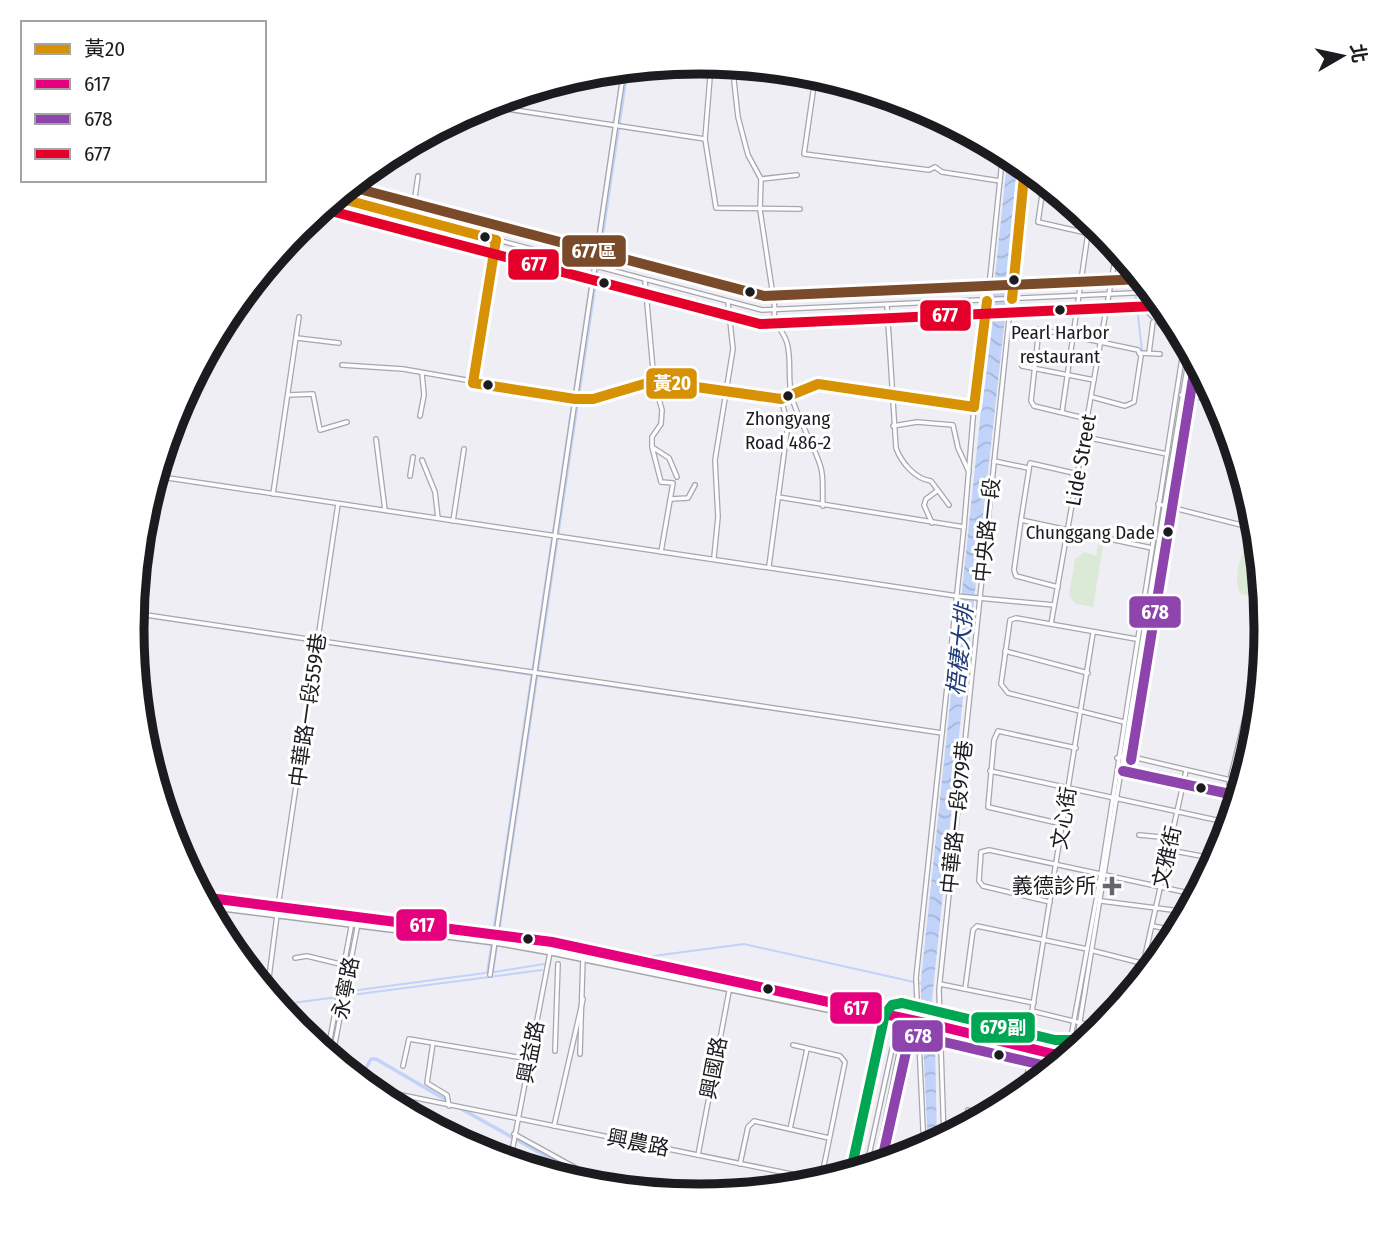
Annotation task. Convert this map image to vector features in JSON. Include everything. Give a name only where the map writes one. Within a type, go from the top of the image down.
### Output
[{"type":"main road","points":[[213,899],[552,942],[899,1017],[1056,1054]]},
{"type":"main road","points":[[218,908],[494,942],[583,958],[905,1026],[1046,1063]]},
{"type":"street","points":[[735,75],[738,117],[748,155],[761,179],[760,210],[775,309],[773,315],[776,324],[783,330],[788,347],[791,396],[800,426],[820,466],[823,506]]},
{"type":"street","points":[[710,77],[705,139],[716,208],[800,209]]},
{"type":"street","points":[[490,975],[623,79]]},
{"type":"street","points":[[813,92],[804,154],[929,170],[939,168],[942,172],[1000,181]]},
{"type":"street","points":[[505,109],[705,139]]},
{"type":"street","points":[[923,1137],[916,978],[957,596],[974,407],[989,301],[1002,163]]},
{"type":"street","points":[[761,179],[797,175]]},
{"type":"street","points":[[412,218],[418,176]]},
{"type":"street","name":"中央路一段","points":[[981,599],[1024,179]]},
{"type":"street","points":[[1042,192],[1038,222],[1088,234],[1062,412]]},
{"type":"street","points":[[347,200],[762,310],[1141,293]]},
{"type":"street","name":"Lide Street","points":[[1051,624],[1115,260]]},
{"type":"street","points":[[645,281],[654,381],[662,419],[652,437],[652,447],[661,482],[673,483],[661,552]]},
{"type":"street","points":[[714,557],[718,517],[715,460],[733,349],[728,303]]},
{"type":"street","points":[[887,306],[893,426],[901,459],[923,480],[931,481],[948,505]]},
{"type":"street","points":[[1149,313],[1164,325]]},
{"type":"street","points":[[273,494],[299,317]]},
{"type":"street","points":[[1149,353],[1153,321]]},
{"type":"street","points":[[1088,419],[1034,406],[1031,401],[1040,329],[1139,353],[1160,354]]},
{"type":"street","points":[[297,338],[339,343]]},
{"type":"street","points":[[1092,397],[1125,406],[1134,402],[1139,353]]},
{"type":"street","points":[[1076,1037],[1101,901],[1117,758],[1165,505],[1175,394],[1182,356]]},
{"type":"street","points":[[342,365],[422,373],[575,399],[593,399],[654,381],[781,399],[818,383],[974,407]]},
{"type":"street","points":[[1155,549],[1158,504],[1188,365]]},
{"type":"street","points":[[1022,366],[1094,380]]},
{"type":"street","points":[[420,416],[424,395],[422,373]]},
{"type":"street","points":[[288,395],[313,394],[320,430],[347,422]]},
{"type":"street","points":[[1175,394],[1204,398]]},
{"type":"street","points":[[769,566],[788,424],[781,399]]},
{"type":"street","points":[[893,426],[916,422],[953,425],[958,449],[969,473]]},
{"type":"street","points":[[1085,436],[1170,454]]},
{"type":"street","points":[[376,439],[385,511]]},
{"type":"street","points":[[652,447],[669,458],[677,477]]},
{"type":"street","points":[[453,521],[464,449]]},
{"type":"street","points":[[410,475],[414,457]]},
{"type":"street","points":[[422,460],[435,492],[438,519]]},
{"type":"street","points":[[994,461],[1028,468]]},
{"type":"street","points":[[1058,587],[1016,576],[1014,570],[1028,468],[1034,463],[1078,474]]},
{"type":"street","points":[[164,477],[661,552],[714,557],[957,596],[1054,605]]},
{"type":"street","points":[[671,499],[688,498],[695,485]]},
{"type":"street","points":[[932,523],[924,505],[926,499],[937,491]]},
{"type":"street","points":[[778,497],[964,527]]},
{"type":"street","name":"中華路一段559巷","points":[[269,980],[338,504]]},
{"type":"street","points":[[1158,504],[1245,526]]},
{"type":"street","points":[[1021,520],[1155,549]]},
{"type":"street","name":"中華路一段979巷","points":[[943,1128],[937,1026],[981,599]]},
{"type":"street","points":[[144,615],[942,733]]},
{"type":"street","points":[[1124,722],[1008,693],[1001,684],[1010,620],[1016,618],[1138,640]]},
{"type":"street","name":"文心街","points":[[1034,1003],[1093,633]]},
{"type":"street","points":[[1072,1041],[1086,949],[1117,800],[1138,640]]},
{"type":"street","points":[[1005,651],[1088,673]]},
{"type":"street","points":[[990,771],[1111,795],[1117,800],[1220,821],[1250,700]]},
{"type":"street","points":[[1062,824],[990,809],[987,804],[994,740],[998,732],[1076,748]]},
{"type":"street","points":[[1117,758],[1124,755],[1234,780]]},
{"type":"street","name":"文雅街","points":[[1143,962],[1186,771]]},
{"type":"street","points":[[1144,778],[1183,786]]},
{"type":"street","points":[[1139,835],[1171,838]]},
{"type":"street","points":[[1050,902],[983,886],[979,881],[981,852],[989,850],[1056,863],[1187,893]]},
{"type":"street","points":[[1169,850],[1205,857]]},
{"type":"street","points":[[1101,901],[1178,911]]},
{"type":"street","name":"永寧路","points":[[334,1048],[356,917]]},
{"type":"street","name":"永寧路","points":[[329,1044],[355,926]]},
{"type":"street","points":[[965,989],[973,930],[977,926],[1142,964]]},
{"type":"street","points":[[1152,926],[1166,929]]},
{"type":"street","name":"興益路","points":[[511,1152],[552,942]]},
{"type":"street","points":[[295,958],[307,956],[345,965]]},
{"type":"street","points":[[580,1054],[583,958]]},
{"type":"street","points":[[555,1051],[558,964]]},
{"type":"street","name":"興國路","points":[[698,1155],[731,981]]},
{"type":"street","points":[[940,984],[1034,1003],[1032,1011],[1089,1025]]},
{"type":"street","points":[[554,1126],[583,999]]},
{"type":"street","points":[[868,1158],[899,1017]]},
{"type":"street","points":[[878,1155],[906,1019]]},
{"type":"street","points":[[403,1066],[409,1039],[529,1059]]},
{"type":"street","points":[[433,1043],[427,1083],[447,1095],[449,1106]]},
{"type":"street","points":[[793,1045],[840,1056],[845,1062],[825,1170]]},
{"type":"street","points":[[790,1129],[807,1049]]},
{"type":"street","points":[[1027,1077],[1030,1059]]},
{"type":"street","name":"興農路","points":[[395,1094],[799,1175]]},
{"type":"street","points":[[968,1110],[968,1115]]},
{"type":"street","points":[[740,1164],[750,1123],[830,1138]]},
{"type":"street","points":[[514,1134],[584,1172]]},
{"type":"green space","points":[[1248,544],[1253,596],[1241,594],[1237,583],[1240,561]]},
{"type":"green space","points":[[1098,545],[1103,546],[1093,607],[1076,604],[1069,595],[1075,559],[1085,552],[1096,556]]},
{"type":"water","points":[[1007,166],[1021,176],[969,646],[964,655],[965,678],[932,1000],[934,1019],[921,1014],[921,980]]},
{"type":"water","points":[[923,1040],[935,1042],[937,1131],[927,1135]]},
{"type":"waterway","points":[[499,933],[627,78]]},
{"type":"waterway","points":[[487,973],[621,79]]},
{"type":"waterway","points":[[1134,284],[1142,350]]},
{"type":"waterway","points":[[144,617],[532,675]]},
{"type":"waterway","points":[[538,676],[938,734]]},
{"type":"waterway","points":[[646,957],[744,944],[923,984]]},
{"type":"waterway","points":[[493,972],[497,945]]},
{"type":"waterway","points":[[494,972],[544,964]]},
{"type":"waterway","points":[[344,996],[542,970]]},
{"type":"waterway","points":[[351,991],[485,973]]},
{"type":"waterway","points":[[289,1003],[338,997]]},
{"type":"waterway","name":"梧棲大排","points":[[927,1014],[930,1044]]},
{"type":"waterway","points":[[364,1072],[371,1059],[376,1059],[448,1101]]},
{"type":"waterway","points":[[458,1107],[569,1169]]},
{"type":"transit line","name":"黃20","points":[[1012,299],[1024,178]]},
{"type":"transit line","name":"677區","points":[[360,189],[764,296],[1131,280]]},
{"type":"transit line","name":"黃20","points":[[346,200],[496,240]]},
{"type":"transit line","name":"677","points":[[333,211],[760,324],[1151,306]]},
{"type":"transit line","name":"黃20","points":[[473,383],[496,240]]},
{"type":"transit line","name":"黃20","points":[[974,407],[987,301]]},
{"type":"transit line","name":"678","points":[[1131,760],[1193,376]]},
{"type":"transit line","name":"黃20","points":[[473,383],[575,399],[593,399],[654,381],[781,399],[818,384],[974,407]]},
{"type":"transit line","name":"678","points":[[1123,771],[1229,794]]},
{"type":"transit line","name":"617","points":[[213,898],[552,942],[1056,1054]]},
{"type":"transit line","name":"679副","points":[[853,1163],[885,1014],[892,1005],[902,1003],[1055,1040],[1072,1040]]},
{"type":"transit line","name":"678","points":[[883,1153],[910,1034],[1043,1065]]},
{"type":"place","name":"Pearl Harbor restaurant","points":[[1060,310]]},
{"type":"place","name":"Zhongyang Road 486-2","points":[[788,396]]},
{"type":"place","name":"Chunggang Dade","points":[[1168,532]]},
{"type":"place","name":"義德診所","points":[[1112,886]]}]
